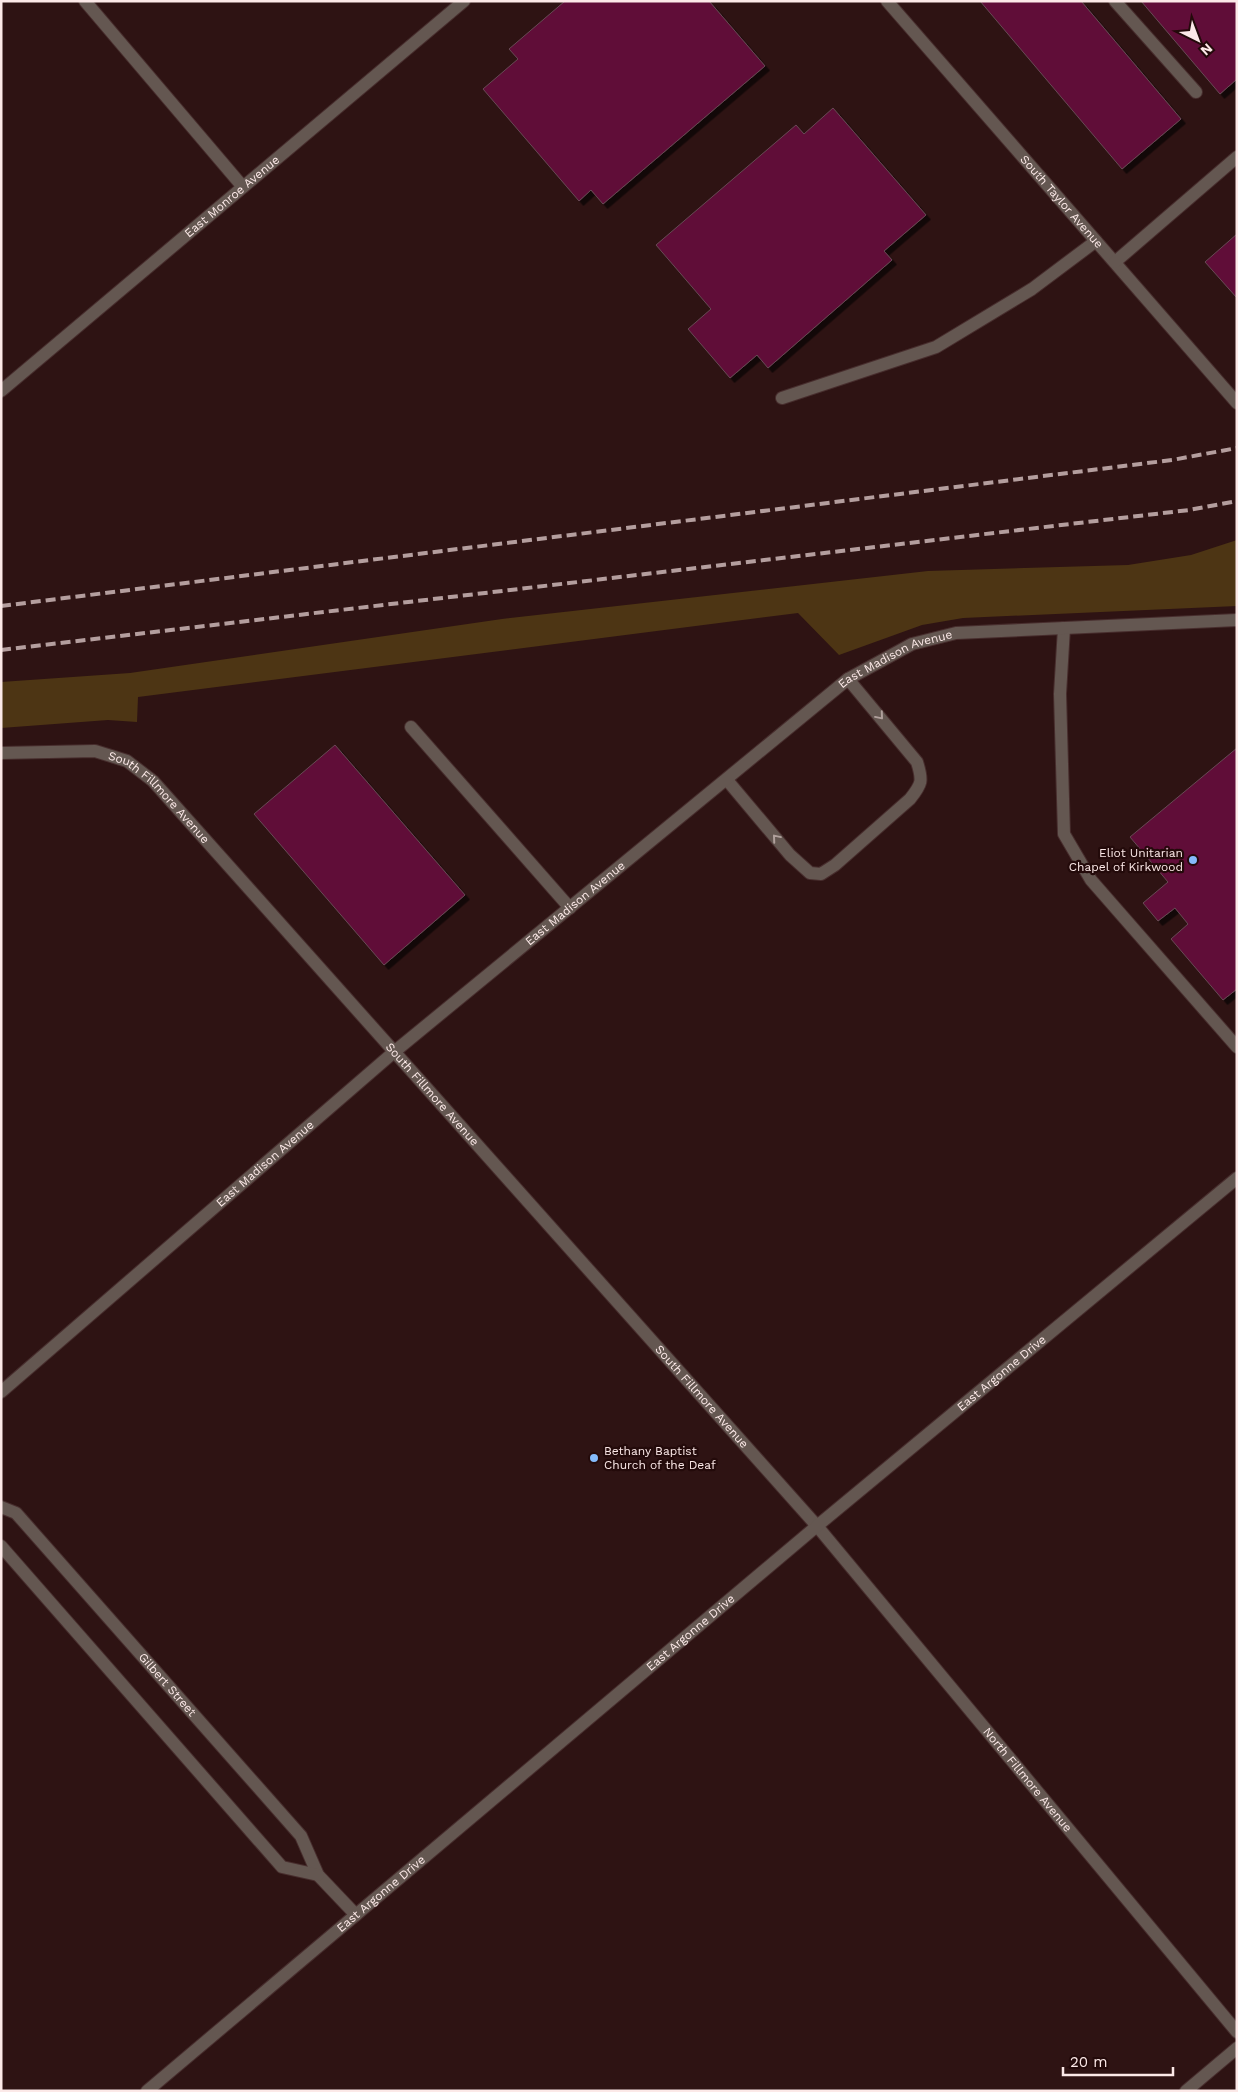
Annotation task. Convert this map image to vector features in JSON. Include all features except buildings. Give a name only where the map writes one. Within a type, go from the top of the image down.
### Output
[{"type":"street","points":[[85,1],[243,187]]},
{"type":"street","name":"East Monroe Avenue","points":[[1,391],[464,1]]},
{"type":"street","name":"South Taylor Avenue","points":[[887,1],[1237,403]]},
{"type":"street","points":[[1115,1],[1196,92]]},
{"type":"street","points":[[1115,262],[1237,157]]},
{"type":"street","points":[[782,398],[936,347],[1032,289],[1096,241]]},
{"type":"street","name":"East Madison Avenue","points":[[1,1392],[394,1052],[728,780],[848,679],[912,644],[956,633],[1237,620]]},
{"type":"street","points":[[1064,628],[1060,694],[1064,834],[1092,880],[1237,1047]]},
{"type":"street","points":[[728,780],[790,856],[810,873],[821,874],[835,865],[910,799],[919,787],[922,777],[917,762],[848,679]]},
{"type":"street","points":[[411,727],[570,908]]},
{"type":"street","name":"South Fillmore Avenue","points":[[1,753],[95,751],[127,761],[160,788],[817,1526]]},
{"type":"street","name":"East Argonne Drive","points":[[147,2091],[817,1526],[1237,1178]]},
{"type":"street","name":"Gilbert Street","points":[[1,1507],[16,1513],[301,1836],[318,1875],[356,1915]]},
{"type":"street","name":"North Fillmore Avenue","points":[[817,1526],[1237,2032]]},
{"type":"street","points":[[1,1546],[282,1867],[318,1875]]},
{"type":"street","points":[[1186,2091],[1237,2048]]},
{"type":"shaded area","points":[[1237,540],[1237,606],[963,618],[922,625],[839,655],[798,613],[138,697],[137,722],[108,720],[1,728],[1,682],[130,673],[502,619],[928,571],[1128,565],[1191,555]]},
{"type":"railway","points":[[1,606],[1172,460],[1237,448]]},
{"type":"railway","points":[[1,650],[1189,510],[1237,501]]},
{"type":"place","name":"Eliot Unitarian Chapel of Kirkwood","points":[[1193,860]]},
{"type":"place","name":"Bethany Baptist Church of the Deaf","points":[[594,1458]]}]
